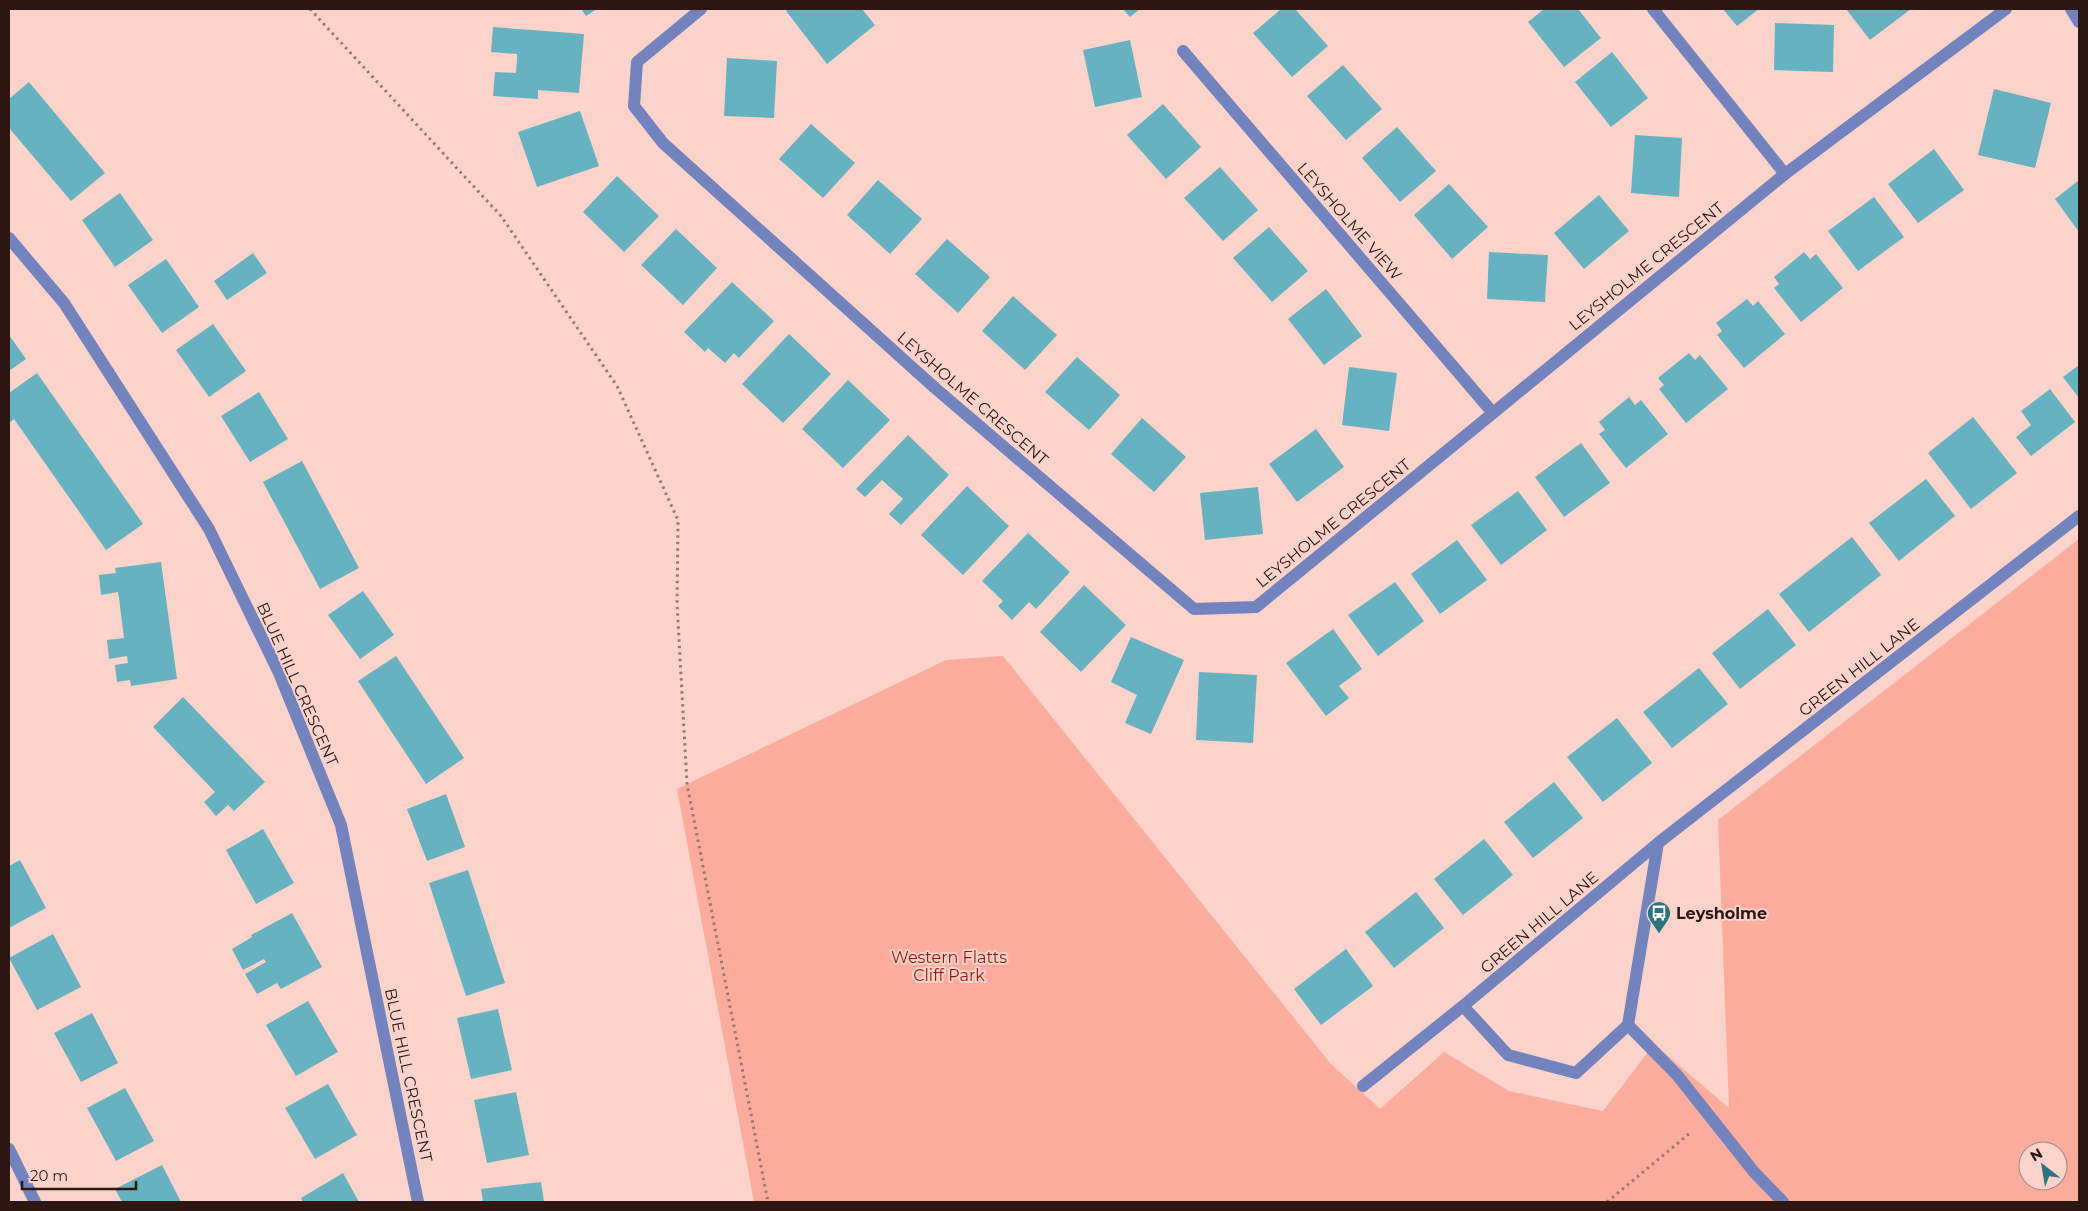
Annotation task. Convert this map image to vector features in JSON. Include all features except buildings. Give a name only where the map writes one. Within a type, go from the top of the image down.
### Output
[{"type":"street","name":"LEYSHOLME CRESCENT","points":[[702,9],[637,62],[634,106],[663,143],[935,388],[1194,608],[1256,608],[1785,174],[2006,9]]},
{"type":"street","points":[[1653,9],[1785,174]]},
{"type":"street","points":[[2071,9],[2079,22]]},
{"type":"street","name":"LEYSHOLME VIEW","points":[[1183,51],[1494,413]]},
{"type":"street","name":"BLUE HILL CRESCENT","points":[[9,238],[64,303],[209,529],[279,673],[341,825],[418,1202]]},
{"type":"street","name":"GREEN HILL LANE","points":[[1363,1086],[1463,1006],[1658,843],[2079,516]]},
{"type":"street","points":[[1463,1006],[1508,1055],[1576,1073],[1628,1025],[1658,843]]},
{"type":"street","points":[[1628,1025],[1676,1075],[1754,1172],[1783,1202]]},
{"type":"street","points":[[9,1149],[35,1202]]},
{"type":"path","points":[[310,9],[501,216],[617,386],[678,520],[677,603],[687,784],[768,1202]]},
{"type":"path","points":[[1607,1202],[1710,1117]]},
{"type":"green space","name":"Western Flatts Cliff Park","points":[[2079,539],[2079,1202],[754,1202],[677,789],[946,660],[1003,656],[1331,1064],[1380,1109],[1444,1052],[1509,1091],[1603,1111],[1654,1044],[1729,1108],[1718,820]]},
{"type":"place","name":"Leysholme","points":[[1659,934]]}]
